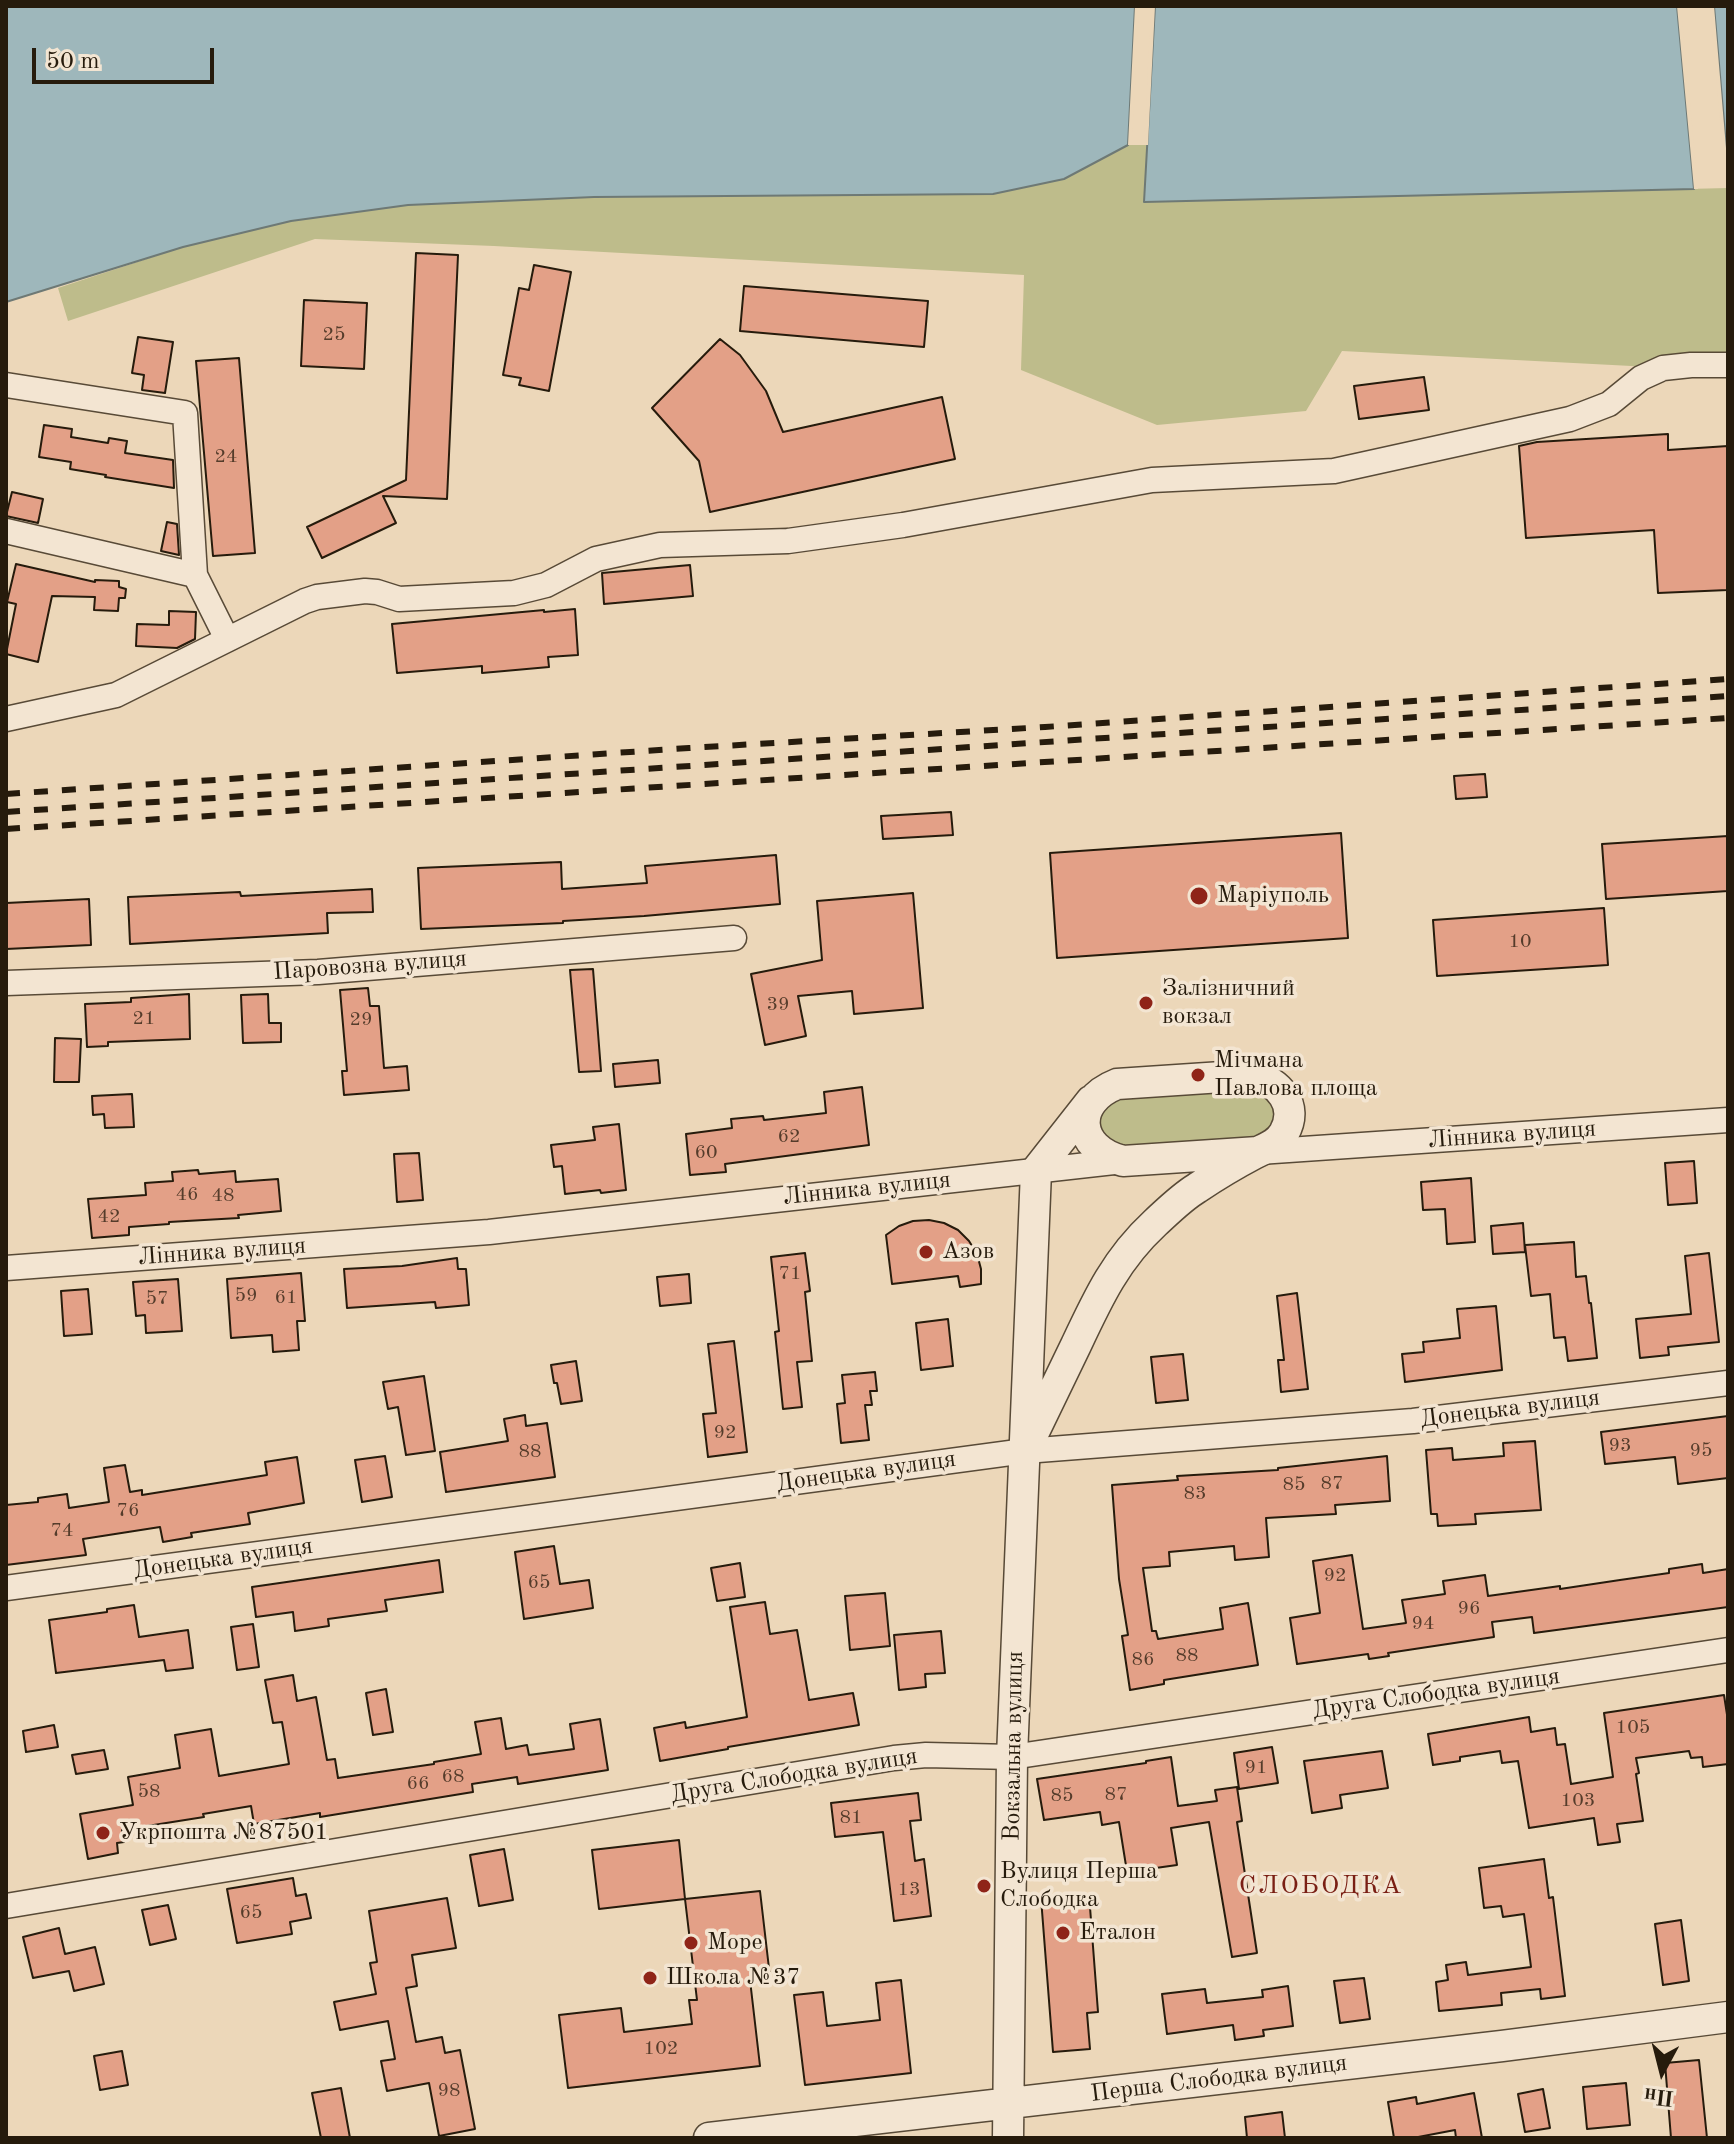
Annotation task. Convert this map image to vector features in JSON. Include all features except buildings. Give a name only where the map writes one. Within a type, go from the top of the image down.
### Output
[{"type":"street","points":[[6,719],[116,695],[317,597],[365,591],[399,599],[514,593],[546,585],[596,559],[660,545],[788,541],[903,525],[1152,480],[1334,471],[1570,419],[1609,404],[1641,378],[1663,368],[1728,365]]},
{"type":"street","points":[[6,385],[185,413],[195,575],[227,639]]},
{"type":"street","points":[[6,531],[195,575]]},
{"type":"street","name":"Паровозна вулиця","points":[[6,983],[318,972],[734,938]]},
{"type":"street","points":[[1036,1171],[1091,1101],[1102,1090],[1117,1084],[1252,1075],[1266,1078],[1278,1087],[1286,1100],[1292,1149]]},
{"type":"street","points":[[1091,1101],[1085,1116],[1086,1133],[1094,1147],[1107,1157],[1123,1161]]},
{"type":"street","name":"Вокзальна вулиця","points":[[1025,1451],[1105,1284],[1127,1253],[1194,1189],[1273,1145],[1285,1132],[1289,1116]]},
{"type":"street","name":"Лінника вулиця","points":[[6,1268],[489,1232],[1123,1161],[1728,1120]]},
{"type":"street","name":"Вокзальна вулиця","points":[[1008,2138],[1012,1757],[1036,1171]]},
{"type":"street","name":"Донецька вулиця","points":[[6,1588],[1025,1451],[1413,1421],[1728,1383]]},
{"type":"street","name":"Друга Слободка вулиця","points":[[6,1906],[894,1758],[926,1755],[1012,1757],[1728,1650]]},
{"type":"street","name":"Перша Слободка вулиця","points":[[709,2138],[1728,2017]]},
{"type":"shaded area","points":[[1128,145],[1148,145],[1145,202],[1728,188],[1728,371],[1342,351],[1306,411],[1157,425],[1021,370],[1024,275],[315,239],[68,321],[58,288],[183,247],[291,221],[408,205],[594,197],[993,194],[1064,179]]},
{"type":"shaded area","points":[[1251,1085],[1282,1111],[1266,1139],[1123,1150],[1102,1143],[1094,1113],[1108,1096]]},
{"type":"water","points":[[6,6],[1135,6],[1128,145],[1064,179],[993,194],[594,197],[408,205],[291,221],[183,247],[6,302]]},
{"type":"water","points":[[1155,6],[1677,6],[1694,189],[1144,202]]},
{"type":"water","points":[[1714,6],[1728,6],[1728,168]]},
{"type":"pier","points":[[1135,6],[1139,6],[1132,145],[1128,145]]},
{"type":"pier","points":[[1151,6],[1155,6],[1148,145],[1144,145]]},
{"type":"pier","points":[[1677,6],[1681,6],[1698,189],[1694,189]]},
{"type":"pier","points":[[1710,6],[1714,6],[1728,172],[1724,168]]},
{"type":"railway","points":[[6,794],[1728,679]]},
{"type":"railway","points":[[6,812],[1728,696]]},
{"type":"railway","points":[[6,829],[1728,718]]},
{"type":"place","name":"Маріуполь","points":[[1199,896]]},
{"type":"place","name":"Залізничний вокзал","points":[[1146,1003]]},
{"type":"place","name":"Мічмана Павлова площа","points":[[1198,1075]]},
{"type":"place","name":"Азов","points":[[926,1252]]},
{"type":"place","name":"Укрпошта №87501","points":[[103,1833]]},
{"type":"place","name":"Вулиця Перша Слободка","points":[[984,1886]]},
{"type":"place","name":"Еталон","points":[[1063,1933]]},
{"type":"place","name":"Море","points":[[691,1943]]},
{"type":"place","name":"Школа №37","points":[[650,1978]]},
{"type":"district","name":"СЛОБОДКА","points":[[1321,1886]]}]
